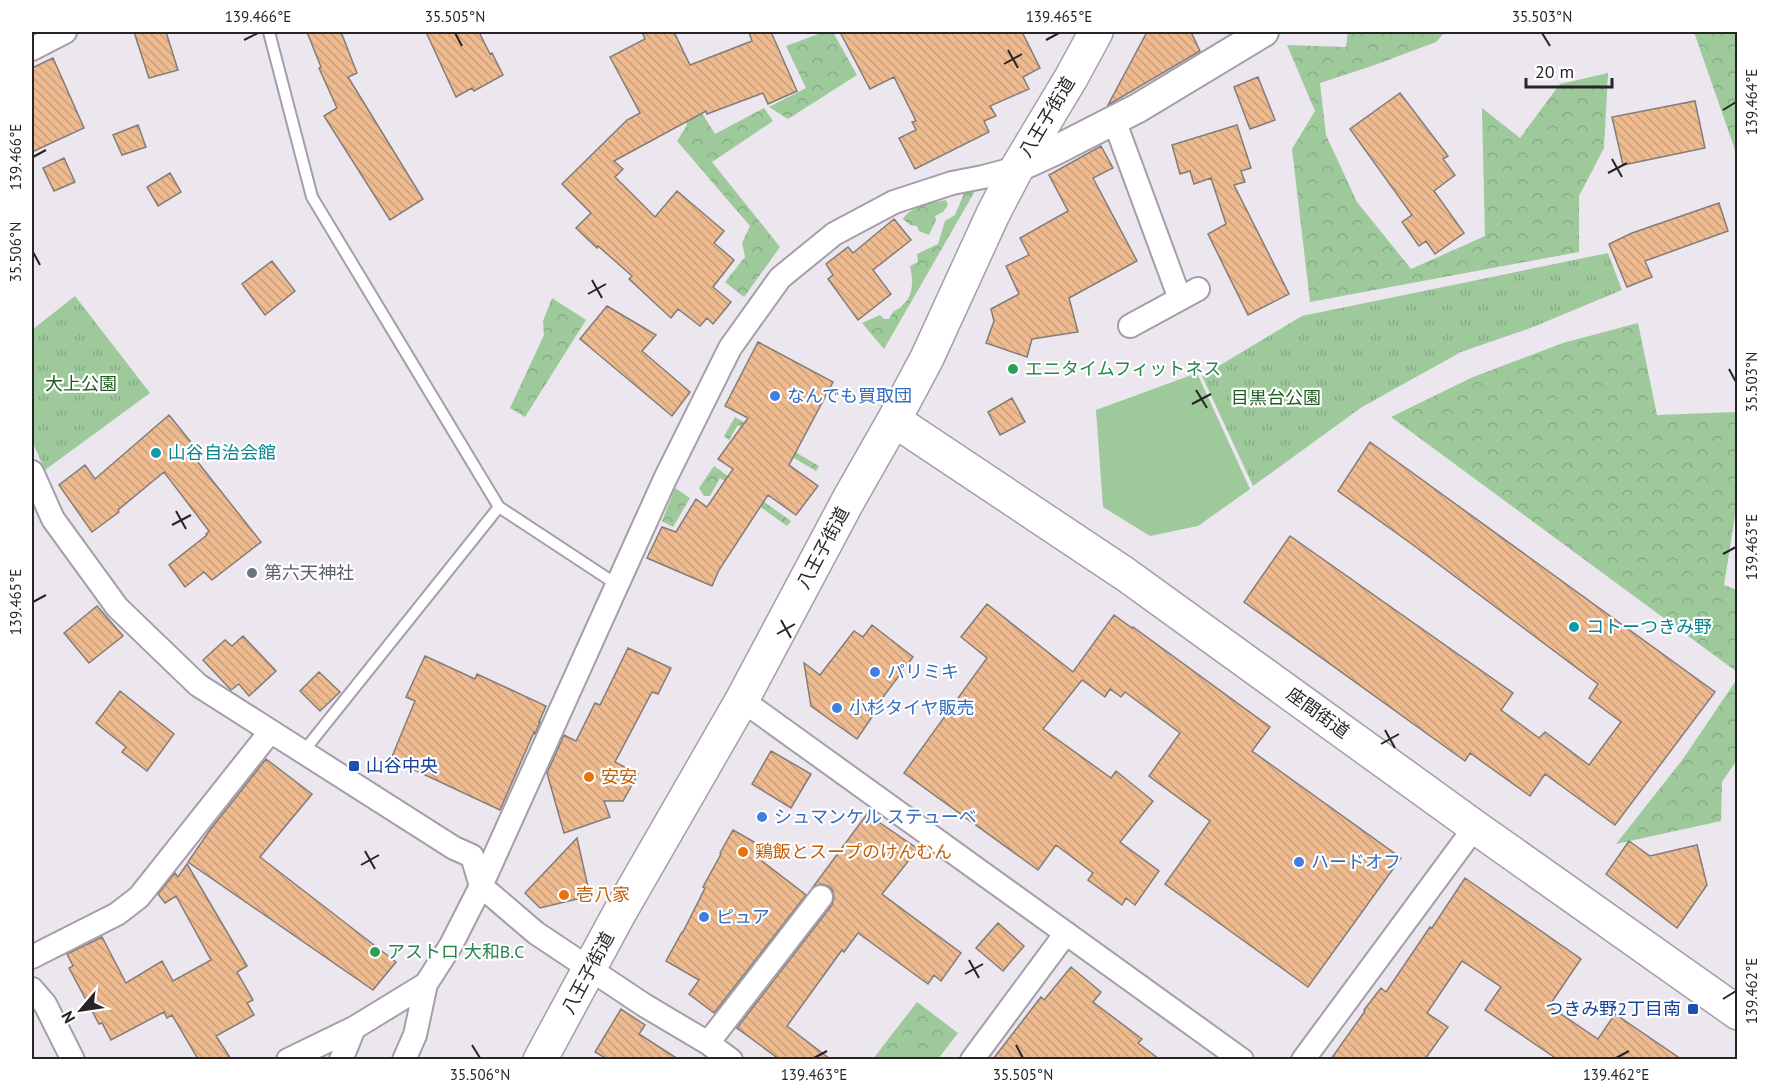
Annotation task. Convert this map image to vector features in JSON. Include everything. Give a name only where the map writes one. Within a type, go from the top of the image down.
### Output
[{"type":"main road","name":"八王子街道","points":[[540,1059],[589,967],[742,700],[849,499],[894,420],[927,358],[993,214],[1096,32]]},
{"type":"main road","name":"座間街道","points":[[894,420],[1125,574],[1737,1013]]},
{"type":"street","points":[[32,49],[65,32]]},
{"type":"street","points":[[404,1059],[415,1035],[426,984],[451,945],[481,886],[665,478],[730,348],[780,278],[834,234],[894,202],[952,183],[1017,168],[1054,151],[1138,108],[1264,32]]},
{"type":"street","points":[[1114,120],[1189,294],[1130,326]]},
{"type":"street","points":[[32,472],[52,519],[117,608],[198,685],[454,848],[472,856],[481,886],[536,933],[644,1005],[731,1059]]},
{"type":"street","points":[[742,700],[1242,1059]]},
{"type":"street","points":[[32,957],[117,914],[139,897],[270,732]]},
{"type":"street","points":[[1303,1059],[1474,826]]},
{"type":"street","points":[[708,1043],[821,897]]},
{"type":"street","points":[[972,1059],[1066,933]]},
{"type":"street","points":[[288,1059],[354,1028],[426,984]]},
{"type":"street","points":[[32,989],[45,1005],[73,1059]]},
{"type":"street","points":[[340,1059],[354,1028]]},
{"type":"lane","points":[[269,32],[312,197],[499,507],[616,584]]},
{"type":"lane","points":[[303,752],[499,507]]},
{"type":"green space","points":[[824,32],[833,32],[857,75],[788,119],[769,107],[806,88],[786,46]]},
{"type":"green space","points":[[1348,32],[1445,32],[1436,42],[1320,83],[1326,135],[1357,202],[1411,269],[1485,236],[1482,108],[1520,138],[1560,84],[1608,73],[1604,148],[1579,196],[1579,252],[1310,302],[1292,149],[1315,111],[1287,45],[1346,47]]},
{"type":"green space","points":[[1694,32],[1737,32],[1737,160],[1734,147]]},
{"type":"green space","points":[[690,94],[715,134],[764,108],[773,121],[712,162],[780,247],[744,297],[725,282],[745,257],[742,243],[750,226],[677,141],[687,125],[685,115]]},
{"type":"green space","points":[[965,191],[975,191],[884,349],[862,323],[880,315],[884,319],[889,319],[894,311],[907,301],[912,287],[910,266],[918,262],[917,254],[938,244],[945,221],[955,215]]},
{"type":"green space","points":[[946,200],[948,205],[943,212],[935,216],[936,220],[929,235],[919,231],[917,226],[910,225],[903,219],[916,208]]},
{"type":"green space","name":"目黒台公園","points":[[1608,253],[1622,290],[1533,327],[1461,352],[1362,407],[1253,486],[1202,376],[1302,316]]},
{"type":"green space","name":"大上公園","points":[[75,296],[150,393],[45,470],[32,441],[32,330]]},
{"type":"green space","points":[[552,298],[586,320],[525,417],[510,408],[544,335],[543,321]]},
{"type":"green space","points":[[1638,323],[1657,415],[1737,412],[1737,503],[1724,585],[1737,590],[1737,672],[1391,417],[1473,377],[1563,343]]},
{"type":"green space","points":[[1197,373],[1250,489],[1198,526],[1150,536],[1103,507],[1096,410]]},
{"type":"green space","points":[[735,417],[819,466],[816,471],[738,425],[729,440],[724,436]]},
{"type":"green space","points":[[714,466],[791,521],[787,526],[720,478],[710,496],[704,496],[699,488]]},
{"type":"green space","points":[[675,488],[690,498],[673,527],[662,521]]},
{"type":"green space","points":[[1737,679],[1737,760],[1722,782],[1721,821],[1616,844],[1683,759]]},
{"type":"green space","points":[[917,1002],[958,1033],[938,1059],[873,1059]]},
{"type":"building","points":[[134,32],[166,32],[178,70],[149,78]]},
{"type":"building","points":[[307,32],[341,32],[357,73],[348,77],[423,199],[390,220],[324,116],[337,108],[319,68],[321,67]]},
{"type":"building","points":[[426,32],[479,32],[503,75],[474,91],[472,88],[456,97]]},
{"type":"building","points":[[642,32],[674,32],[690,65],[752,41],[749,32],[771,32],[797,91],[768,104],[763,93],[707,114],[706,111],[614,161],[623,169],[615,177],[655,217],[677,191],[724,231],[714,243],[734,260],[713,287],[731,302],[713,324],[707,318],[700,326],[678,309],[671,318],[629,279],[632,276],[576,228],[591,213],[562,184],[627,120],[640,113],[610,57],[645,39]]},
{"type":"building","points":[[840,32],[1022,32],[1040,68],[1023,77],[1029,89],[990,106],[996,116],[984,121],[989,132],[915,169],[899,138],[916,130],[912,122],[916,121],[894,77],[870,89]]},
{"type":"building","points":[[1147,32],[1191,32],[1200,51],[1108,105]]},
{"type":"building","points":[[53,58],[84,128],[32,152],[32,68]]},
{"type":"building","points":[[1258,77],[1275,120],[1250,129],[1234,87]]},
{"type":"building","points":[[1400,93],[1448,156],[1443,159],[1455,175],[1434,191],[1464,233],[1435,254],[1426,241],[1419,246],[1402,222],[1412,215],[1350,129]]},
{"type":"building","points":[[1695,101],[1705,148],[1623,165],[1612,117]]},
{"type":"building","points":[[138,125],[146,147],[122,155],[113,135]]},
{"type":"building","points":[[1237,125],[1251,168],[1241,171],[1245,182],[1234,185],[1289,294],[1248,315],[1208,234],[1226,224],[1211,178],[1194,184],[1190,171],[1180,174],[1172,145]]},
{"type":"building","points":[[1101,146],[1113,168],[1093,178],[1137,261],[1069,298],[1078,332],[1032,339],[1027,357],[986,343],[994,321],[991,309],[1019,294],[1006,266],[1029,255],[1020,238],[1068,211],[1049,175]]},
{"type":"building","points":[[64,158],[75,182],[54,191],[43,168]]},
{"type":"building","points":[[170,173],[181,192],[158,206],[147,187]]},
{"type":"building","points":[[1719,203],[1728,231],[1645,261],[1652,277],[1627,287],[1609,244],[1632,233]]},
{"type":"building","points":[[894,219],[911,240],[873,270],[891,294],[858,320],[828,279],[833,275],[826,264],[848,247],[853,253]]},
{"type":"building","points":[[272,261],[295,291],[265,315],[242,284]]},
{"type":"building","points":[[607,306],[656,335],[642,351],[690,392],[672,416],[580,339]]},
{"type":"building","points":[[758,342],[833,382],[789,465],[818,486],[796,515],[768,495],[719,570],[712,586],[647,558],[662,527],[676,532],[696,499],[707,507],[733,469],[718,459],[748,418],[725,406]]},
{"type":"building","points":[[1012,398],[1025,422],[1000,435],[988,412]]},
{"type":"building","points":[[169,415],[194,446],[189,451],[261,542],[212,580],[204,572],[185,587],[169,565],[209,531],[164,472],[118,510],[119,512],[92,532],[59,485],[85,465],[95,479]]},
{"type":"building","points":[[1370,442],[1715,692],[1615,825],[1545,774],[1530,796],[1470,753],[1465,761],[1244,602],[1290,536],[1513,693],[1501,710],[1539,738],[1545,732],[1589,765],[1621,722],[1589,698],[1598,684],[1338,491]]},
{"type":"building","points":[[987,604],[1073,672],[1114,615],[1270,727],[1252,751],[1401,858],[1308,987],[1165,884],[1210,821],[1149,776],[1180,733],[1125,692],[1121,697],[1110,689],[1105,697],[1082,680],[1043,729],[1111,778],[1116,771],[1153,801],[1120,842],[1159,871],[1135,905],[1126,898],[1122,905],[1088,880],[1093,873],[1056,845],[1038,870],[904,773],[987,658],[961,637]]},
{"type":"building","points":[[97,606],[123,636],[89,663],[64,633]]},
{"type":"building","points":[[872,625],[913,657],[872,712],[874,714],[857,739],[811,706],[804,663],[820,675],[854,631],[863,637]]},
{"type":"building","points":[[243,636],[276,671],[249,696],[239,684],[231,690],[203,660],[225,640],[232,646]]},
{"type":"building","points":[[628,648],[671,668],[658,694],[652,692],[615,762],[638,774],[623,801],[604,801],[610,817],[564,833],[547,773],[564,735],[576,741],[595,703],[600,705]]},
{"type":"building","points":[[425,656],[475,679],[477,674],[546,706],[500,810],[391,759],[415,701],[406,697]]},
{"type":"building","points":[[319,672],[340,692],[320,711],[300,691]]},
{"type":"building","points":[[120,691],[174,734],[147,771],[122,752],[126,747],[96,723]]},
{"type":"building","points":[[771,751],[811,774],[791,808],[752,784]]},
{"type":"building","points":[[266,759],[312,794],[260,857],[396,962],[373,990],[188,862]]},
{"type":"building","points":[[867,814],[918,849],[882,894],[961,953],[941,981],[934,975],[928,984],[858,933],[844,952],[842,950],[787,1026],[830,1059],[779,1059],[737,1028],[832,905],[834,898],[830,887],[822,884],[813,887]]},
{"type":"building","points":[[733,830],[768,850],[762,861],[806,895],[714,1013],[689,994],[699,980],[666,961],[683,932],[705,888],[703,887]]},
{"type":"building","points":[[577,838],[590,896],[540,908],[525,893]]},
{"type":"building","points":[[1629,841],[1650,856],[1697,845],[1707,885],[1677,928],[1606,874]]},
{"type":"building","points":[[187,864],[247,966],[237,972],[253,1000],[247,1003],[254,1015],[216,1036],[231,1059],[198,1059],[172,1015],[167,1018],[164,1012],[111,1040],[102,1023],[99,1024],[69,968],[73,966],[67,954],[102,937],[126,983],[162,961],[173,981],[211,960],[176,896],[165,903],[158,894],[175,873],[178,877]]},
{"type":"building","points":[[1465,878],[1581,959],[1549,1006],[1598,1039],[1615,1014],[1681,1059],[1557,1059],[1485,1010],[1501,987],[1462,961],[1427,1013],[1448,1027],[1425,1059],[1331,1059],[1381,988],[1386,992]]},
{"type":"building","points":[[998,923],[1024,946],[1003,971],[976,948]]},
{"type":"building","points":[[1071,967],[1101,992],[1093,1002],[1142,1039],[1138,1043],[1159,1059],[993,1059],[1041,997],[1044,1000]]},
{"type":"building","points":[[621,1009],[645,1025],[639,1034],[678,1059],[607,1059],[595,1052]]},
{"type":"place","name":"エニタイムフィットネス","points":[[1013,369]]},
{"type":"place","name":"なんでも買取団","points":[[775,396]]},
{"type":"place","name":"山谷自治会館","points":[[156,453]]},
{"type":"place","name":"第六天神社","points":[[252,573]]},
{"type":"place","name":"コトーつきみ野","points":[[1574,627]]},
{"type":"place","name":"パリミキ","points":[[875,672]]},
{"type":"place","name":"小杉タイヤ販売","points":[[837,708]]},
{"type":"place","name":"山谷中央","points":[[354,766]]},
{"type":"place","name":"安安","points":[[589,777]]},
{"type":"place","name":"シュマンケル ステューベ","points":[[762,817]]},
{"type":"place","name":"鶏飯とスープのけんむん","points":[[743,852]]},
{"type":"place","name":"ハードオフ","points":[[1299,862]]},
{"type":"place","name":"壱八家","points":[[564,895]]},
{"type":"place","name":"ピュア","points":[[704,917]]},
{"type":"place","name":"アストロ 大和B.C","points":[[375,952]]},
{"type":"place","name":"つきみ野2丁目南","points":[[1693,1009]]}]
